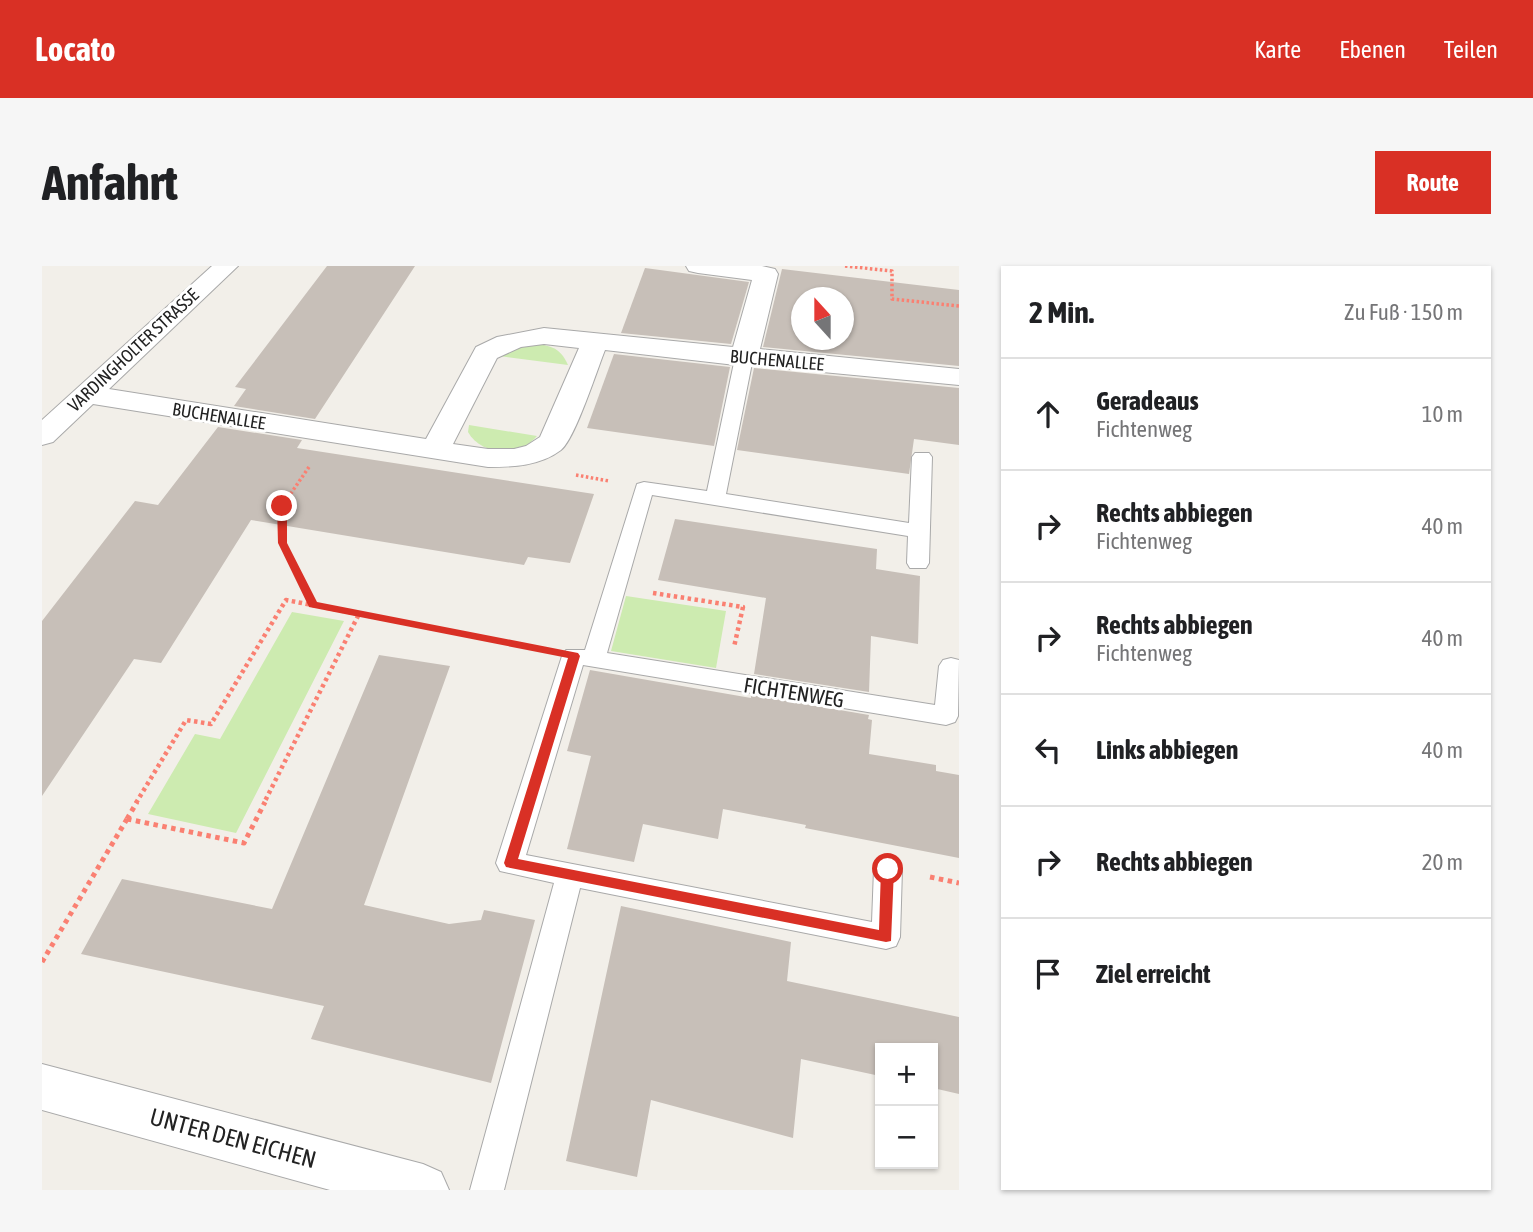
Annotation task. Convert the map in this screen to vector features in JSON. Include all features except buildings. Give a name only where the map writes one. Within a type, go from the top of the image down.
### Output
[{"type":"street","name":"VARDINGHOLTER STRASSE","points":[[42,436],[226,266]]},
{"type":"street","points":[[698,266],[767,270],[744,358]]},
{"type":"street","name":"BUCHENALLEE","points":[[435,450],[486,353],[522,338],[544,336],[744,358],[959,377]]},
{"type":"street","points":[[536,453],[553,442],[595,342]]},
{"type":"street","name":"BUCHENALLEE","points":[[85,394],[488,458],[514,458],[536,453]]},
{"type":"street","name":"UNTER DEN EICHEN","points":[[42,1087],[423,1190]]},
{"type":"lane","points":[[715,498],[744,358]]},
{"type":"lane","points":[[918,564],[922,457]]},
{"type":"lane","points":[[888,869],[886,937],[510,863],[584,658],[615,586],[644,488],[919,531]]},
{"type":"lane","name":"FICHTENWEG","points":[[584,658],[946,716],[951,666]]},
{"type":"lane","points":[[487,1190],[570,875]]},
{"type":"path","points":[[845,266],[892,271],[892,299],[959,306]]},
{"type":"path","points":[[313,605],[283,543],[282,506],[331,434]]},
{"type":"path","points":[[536,453],[567,473],[644,488]]},
{"type":"path","points":[[615,586],[743,607],[726,681]]},
{"type":"path","points":[[42,962],[186,720],[211,724],[285,600],[584,658]]},
{"type":"path","points":[[126,819],[244,844],[359,614]]},
{"type":"green space","points":[[527,344],[552,347],[568,365],[499,356]]},
{"type":"green space","points":[[469,425],[537,436],[521,448],[501,451],[482,446],[474,440],[468,432]]},
{"type":"green space","points":[[626,596],[726,611],[716,668],[611,651]]},
{"type":"green space","points":[[292,612],[344,621],[236,833],[148,814],[195,734],[220,739]]},
{"type":"route","points":[[282,506],[283,543],[313,605],[574,656],[510,863],[886,937],[888,869]]}]
